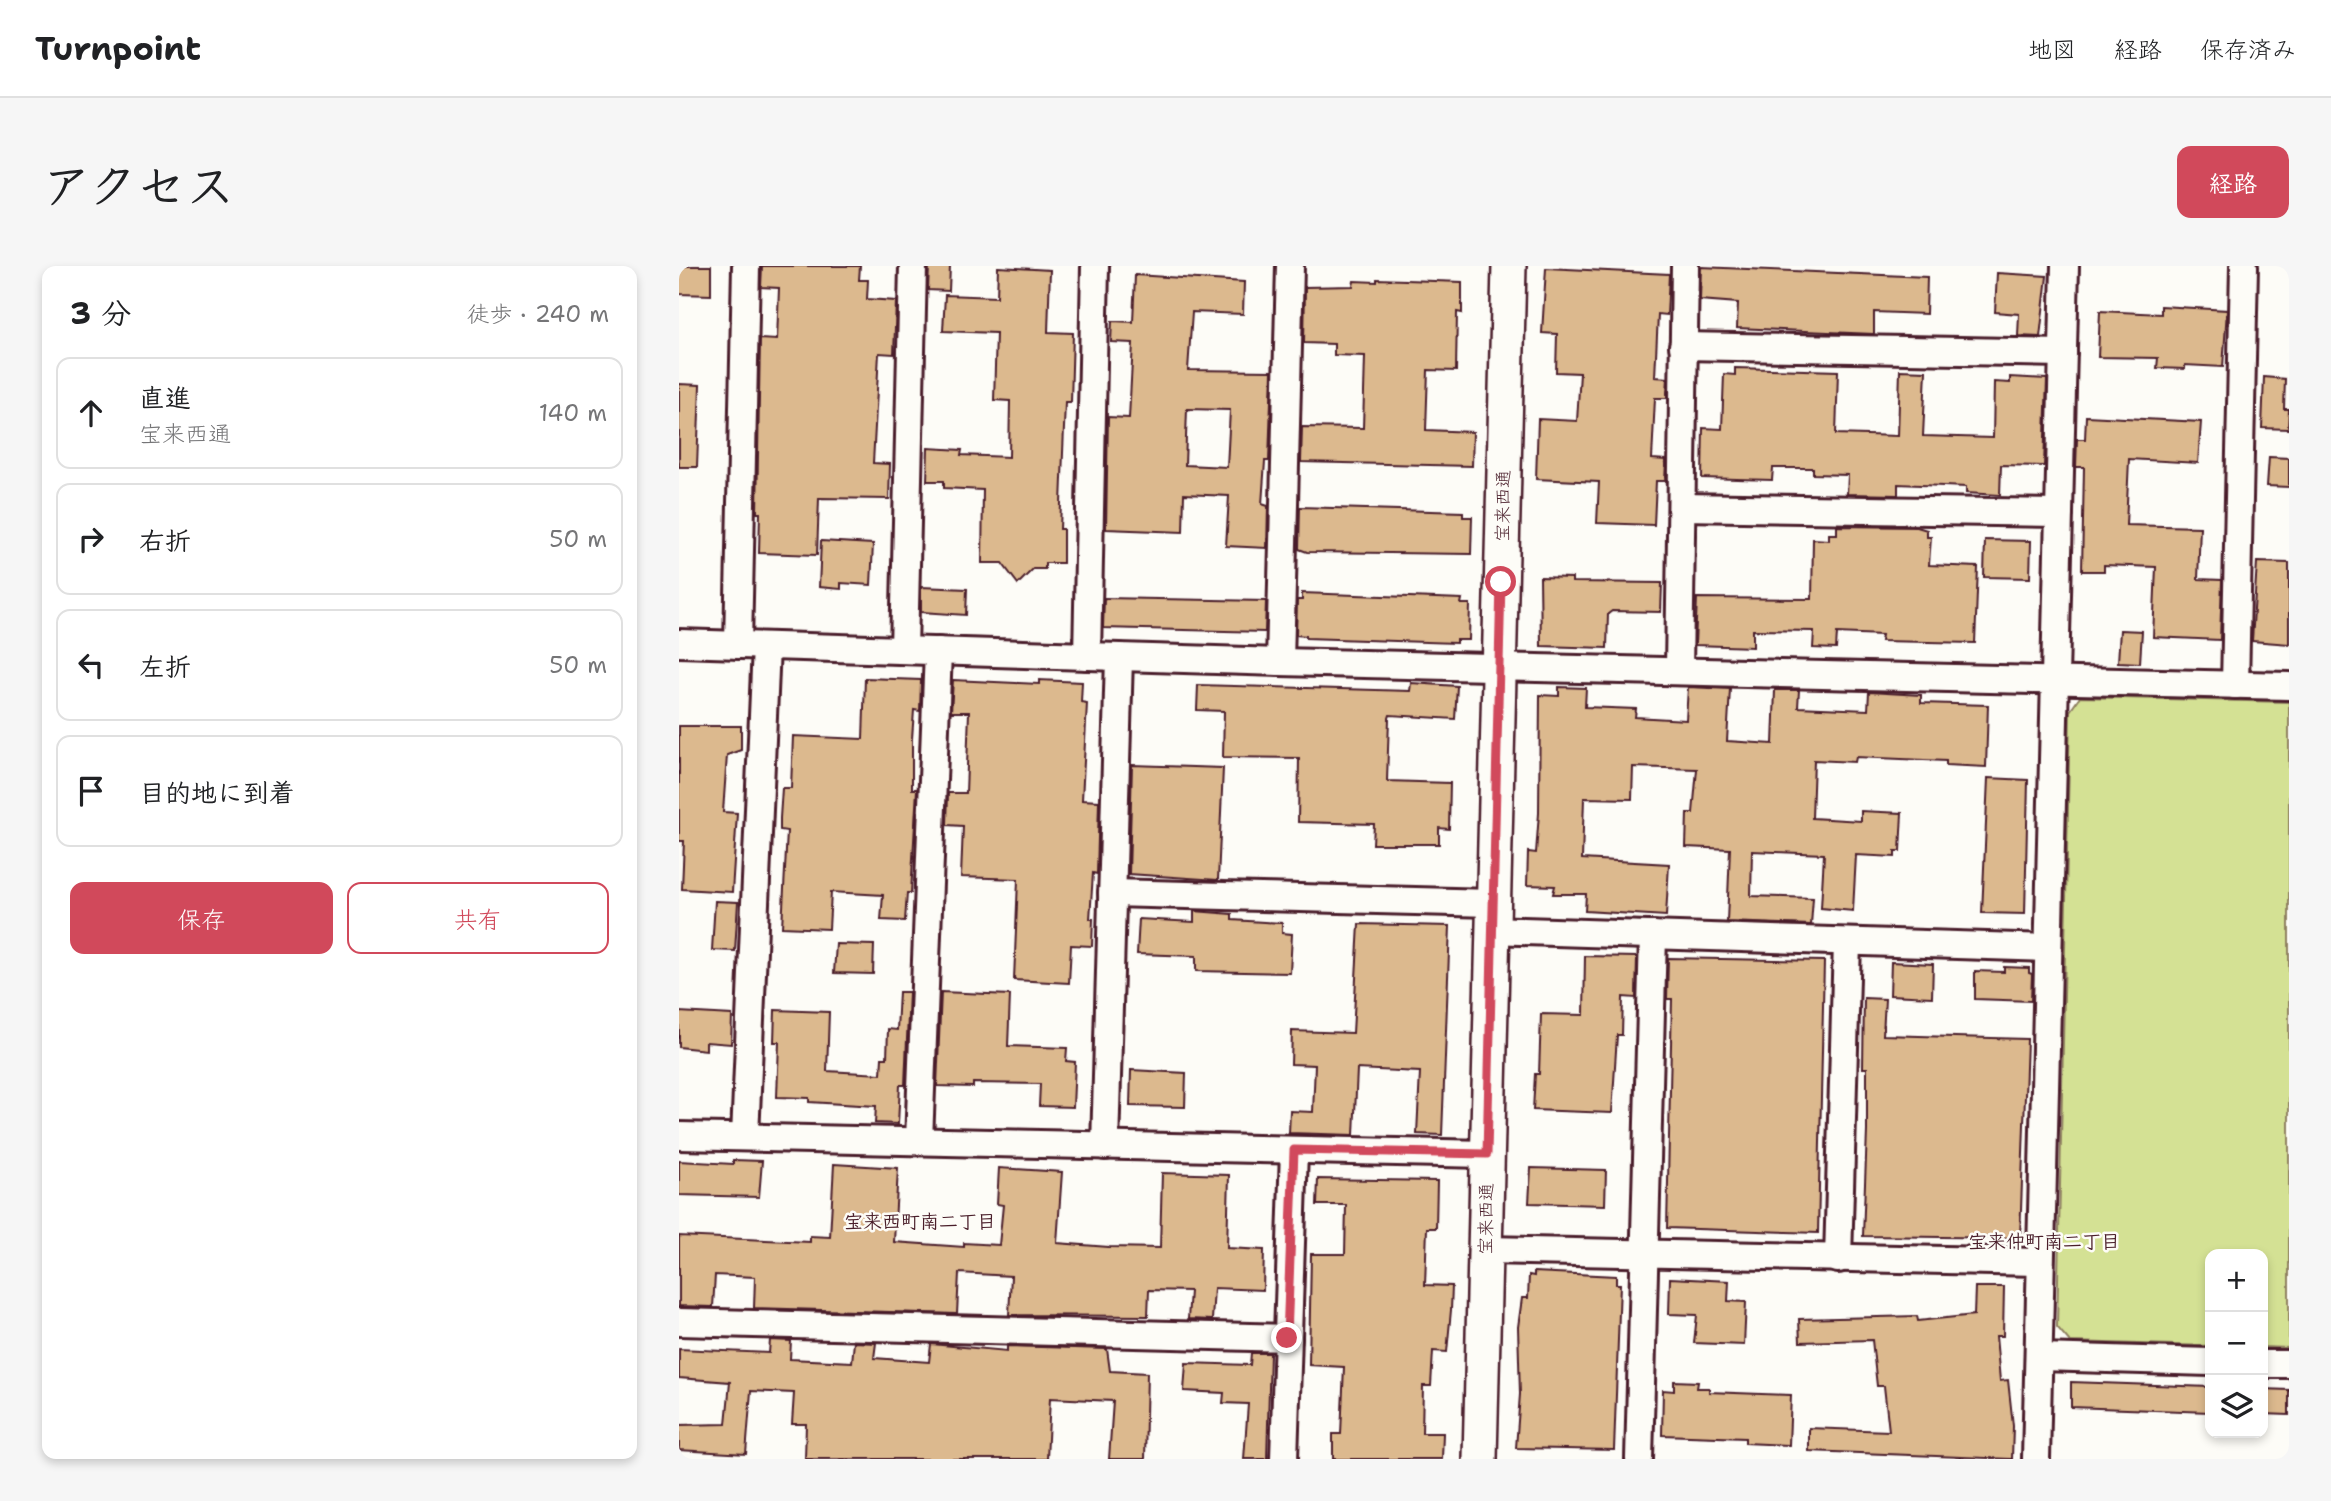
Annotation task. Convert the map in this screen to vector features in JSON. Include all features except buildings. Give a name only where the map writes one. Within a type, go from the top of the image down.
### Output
[{"type":"street","points":[[738,645],[746,266]]},
{"type":"street","points":[[904,650],[913,266]]},
{"type":"street","points":[[1087,656],[1095,266]]},
{"type":"street","points":[[1280,662],[1290,266]]},
{"type":"street","name":"宝来西通","points":[[1479,1459],[1509,266]]},
{"type":"street","points":[[1679,670],[1685,266]]},
{"type":"street","points":[[2036,1459],[2066,266]]},
{"type":"street","points":[[2235,685],[2244,266]]},
{"type":"street","points":[[1683,346],[2063,353]]},
{"type":"street","points":[[1682,507],[2059,513]]},
{"type":"street","points":[[679,643],[1280,662],[2289,686]]},
{"type":"street","points":[[745,1137],[766,646]]},
{"type":"street","points":[[919,1141],[938,652]]},
{"type":"street","points":[[1105,1146],[1119,657]]},
{"type":"street","points":[[1112,893],[1492,917],[1653,935],[2047,948]]},
{"type":"street","points":[[1639,1459],[1653,935]]},
{"type":"street","points":[[1838,1259],[1847,942]]},
{"type":"street","points":[[679,1136],[1487,1154]]},
{"type":"street","points":[[1284,1459],[1294,1150]]},
{"type":"street","points":[[1485,1250],[2039,1262]]},
{"type":"street","points":[[679,1322],[1287,1338]]},
{"type":"street","points":[[2040,1357],[2205,1362]]},
{"type":"street","points":[[2268,1364],[2289,1364]]},
{"type":"green space","points":[[2080,697],[2289,702],[2289,1348],[2268,1347],[2268,1249],[2205,1249],[2205,1346],[2070,1342],[2057,1327],[2070,711]]},
{"type":"district","name":"宝来西町南二丁目","points":[[920,1221]]},
{"type":"district","name":"宝来仲町南二丁目","points":[[2044,1241]]},
{"type":"route","points":[[1287,1338],[1294,1150],[1487,1154],[1501,582]]}]
